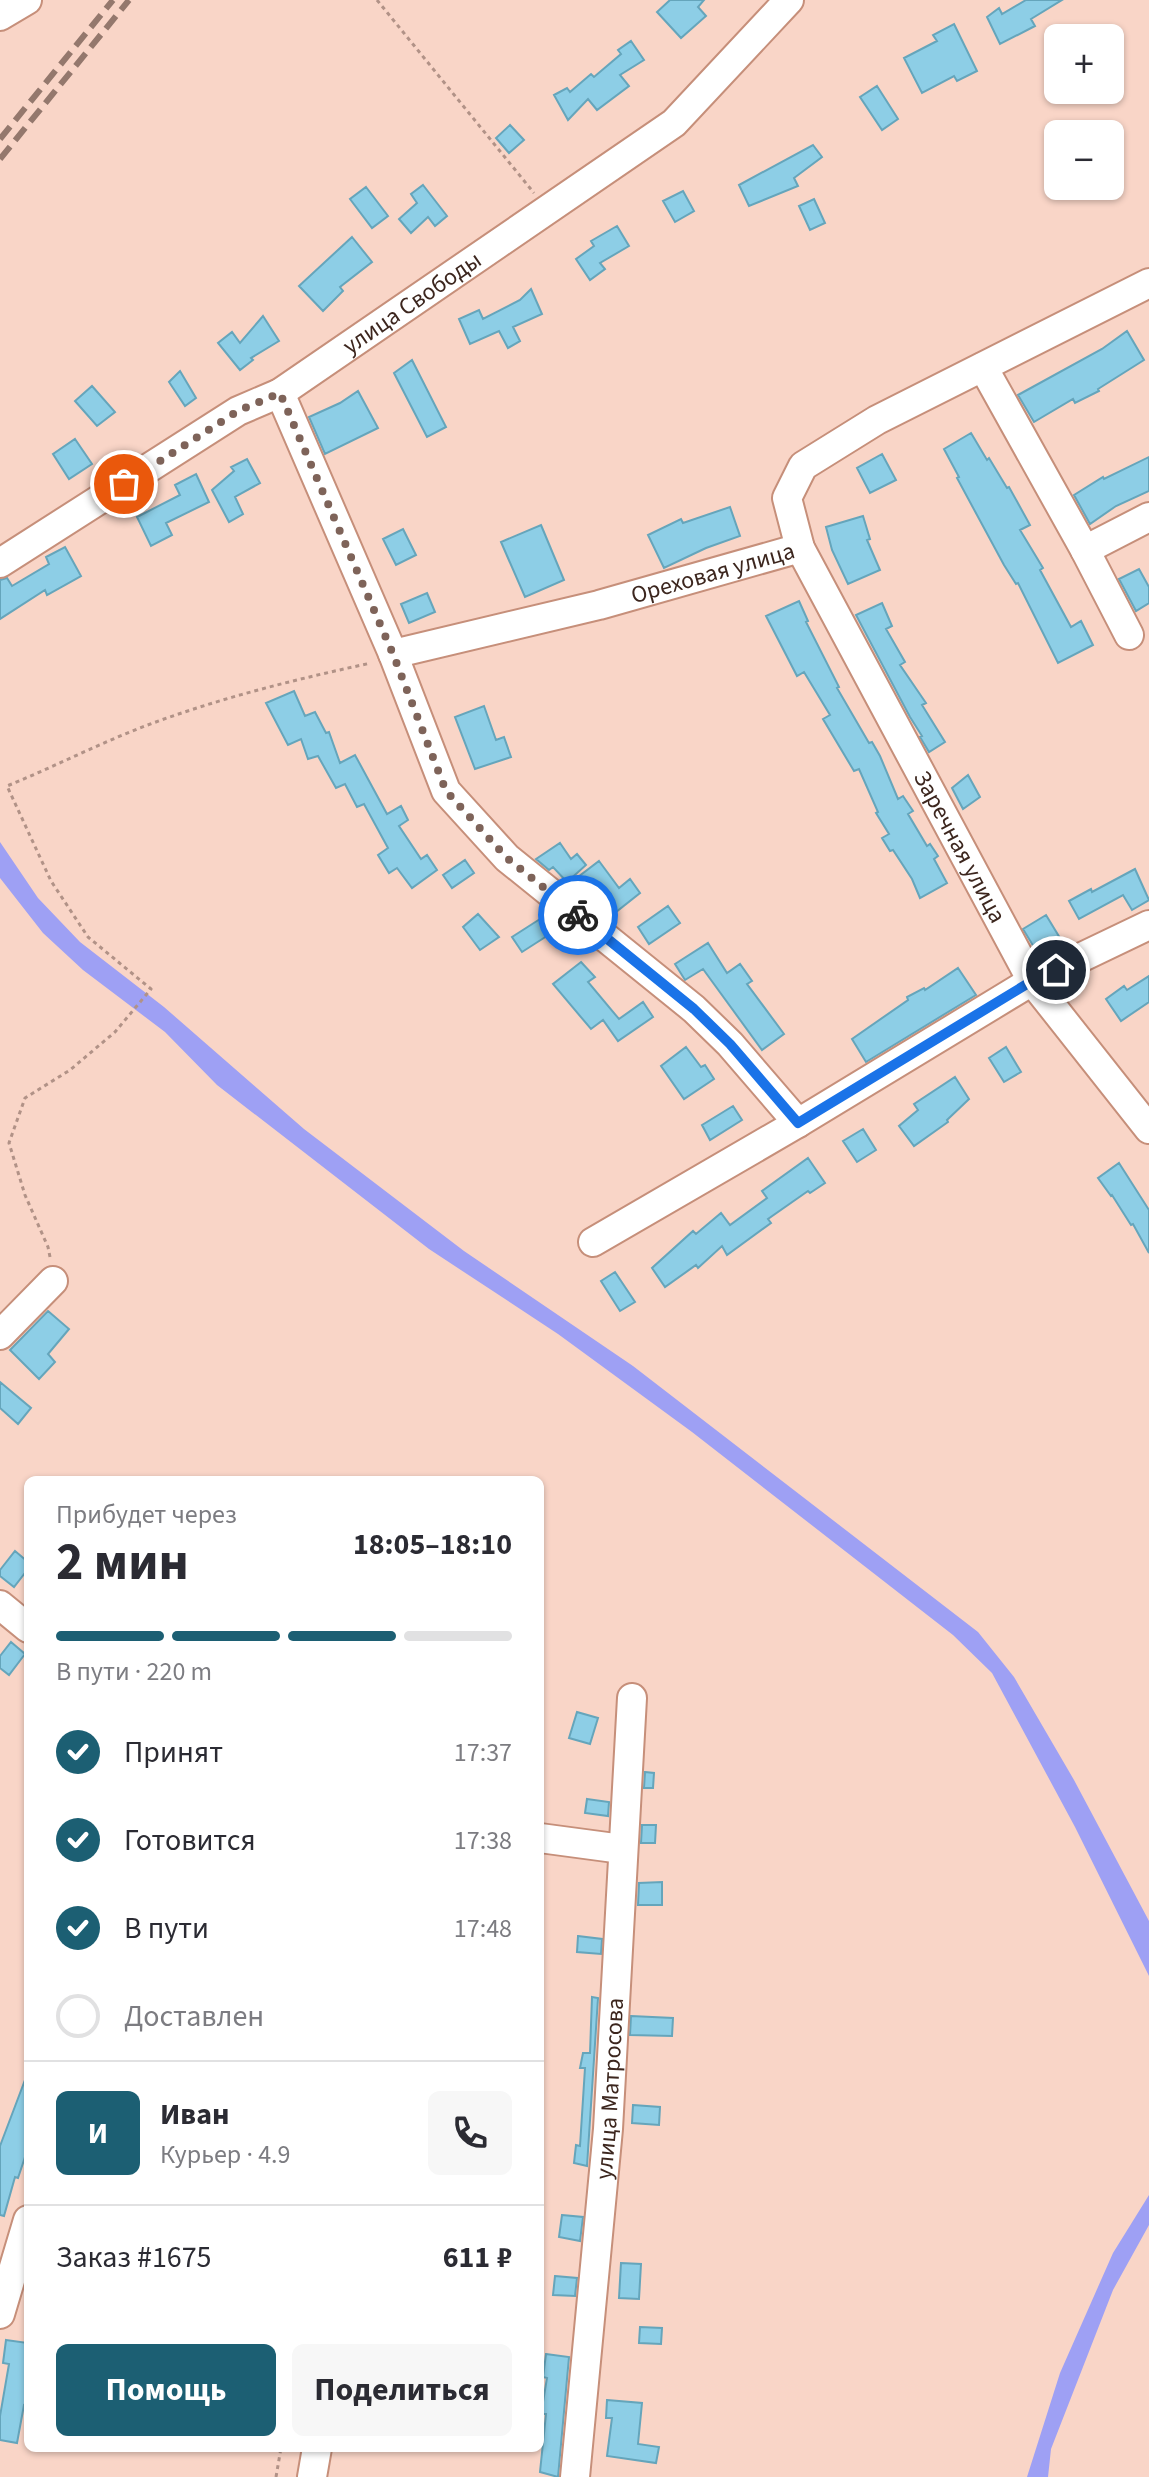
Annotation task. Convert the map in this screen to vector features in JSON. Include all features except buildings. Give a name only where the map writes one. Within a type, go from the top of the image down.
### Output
[{"type":"street","points":[[0,16],[27,0]]},
{"type":"street","name":"улица Свободы","points":[[0,563],[238,411],[280,393],[674,123],[789,0]]},
{"type":"street","name":"Ореховая улица","points":[[393,654],[599,605],[800,548],[787,498],[803,466],[877,420],[1149,283]]},
{"type":"street","points":[[983,367],[1129,635]]},
{"type":"street","points":[[280,393],[393,654],[446,791],[507,858],[694,1009],[730,1044],[798,1123]]},
{"type":"street","points":[[1085,550],[1149,517]]},
{"type":"street","name":"Заречная улица","points":[[800,548],[1032,981],[1149,1129]]},
{"type":"street","points":[[593,1242],[798,1123],[1032,981],[1149,925]]},
{"type":"street","points":[[0,1335],[53,1281]]},
{"type":"street","points":[[0,1605],[24,1625]]},
{"type":"street","name":"улица Матросова","points":[[575,2477],[608,2129],[632,1698]]},
{"type":"street","points":[[544,1839],[622,1849]]},
{"type":"street","points":[[0,2314],[24,2233]]},
{"type":"street","points":[[312,2477],[316,2452]]},
{"type":"path","points":[[377,0],[548,210]]},
{"type":"path","points":[[53,1281],[48,1247],[25,1195],[9,1143],[25,1098],[70,1070],[115,1032],[151,989],[88,937],[51,881],[7,786],[151,724],[279,683],[372,663],[393,654]]},
{"type":"path","points":[[276,2477],[280,2452]]},
{"type":"water","points":[[0,842],[38,898],[80,942],[164,1007],[304,1129],[464,1251],[633,1366],[978,1632],[1014,1677],[1074,1780],[1149,1921],[1149,1976],[1075,1827],[992,1673],[953,1635],[692,1432],[558,1334],[429,1249],[217,1085],[165,1032],[83,970],[43,933],[0,878]]},
{"type":"water","points":[[1149,2195],[1149,2225],[1113,2290],[1051,2449],[1048,2477],[1027,2477],[1060,2373],[1113,2253]]},
{"type":"railway","points":[[0,139],[113,0]]},
{"type":"railway","points":[[0,159],[129,0]]},
{"type":"way so far","points":[[124,484],[238,411],[280,393],[393,654],[446,791],[507,858],[578,915]]},
{"type":"route","points":[[578,915],[694,1009],[730,1044],[798,1123],[1032,981],[1056,970]]}]
